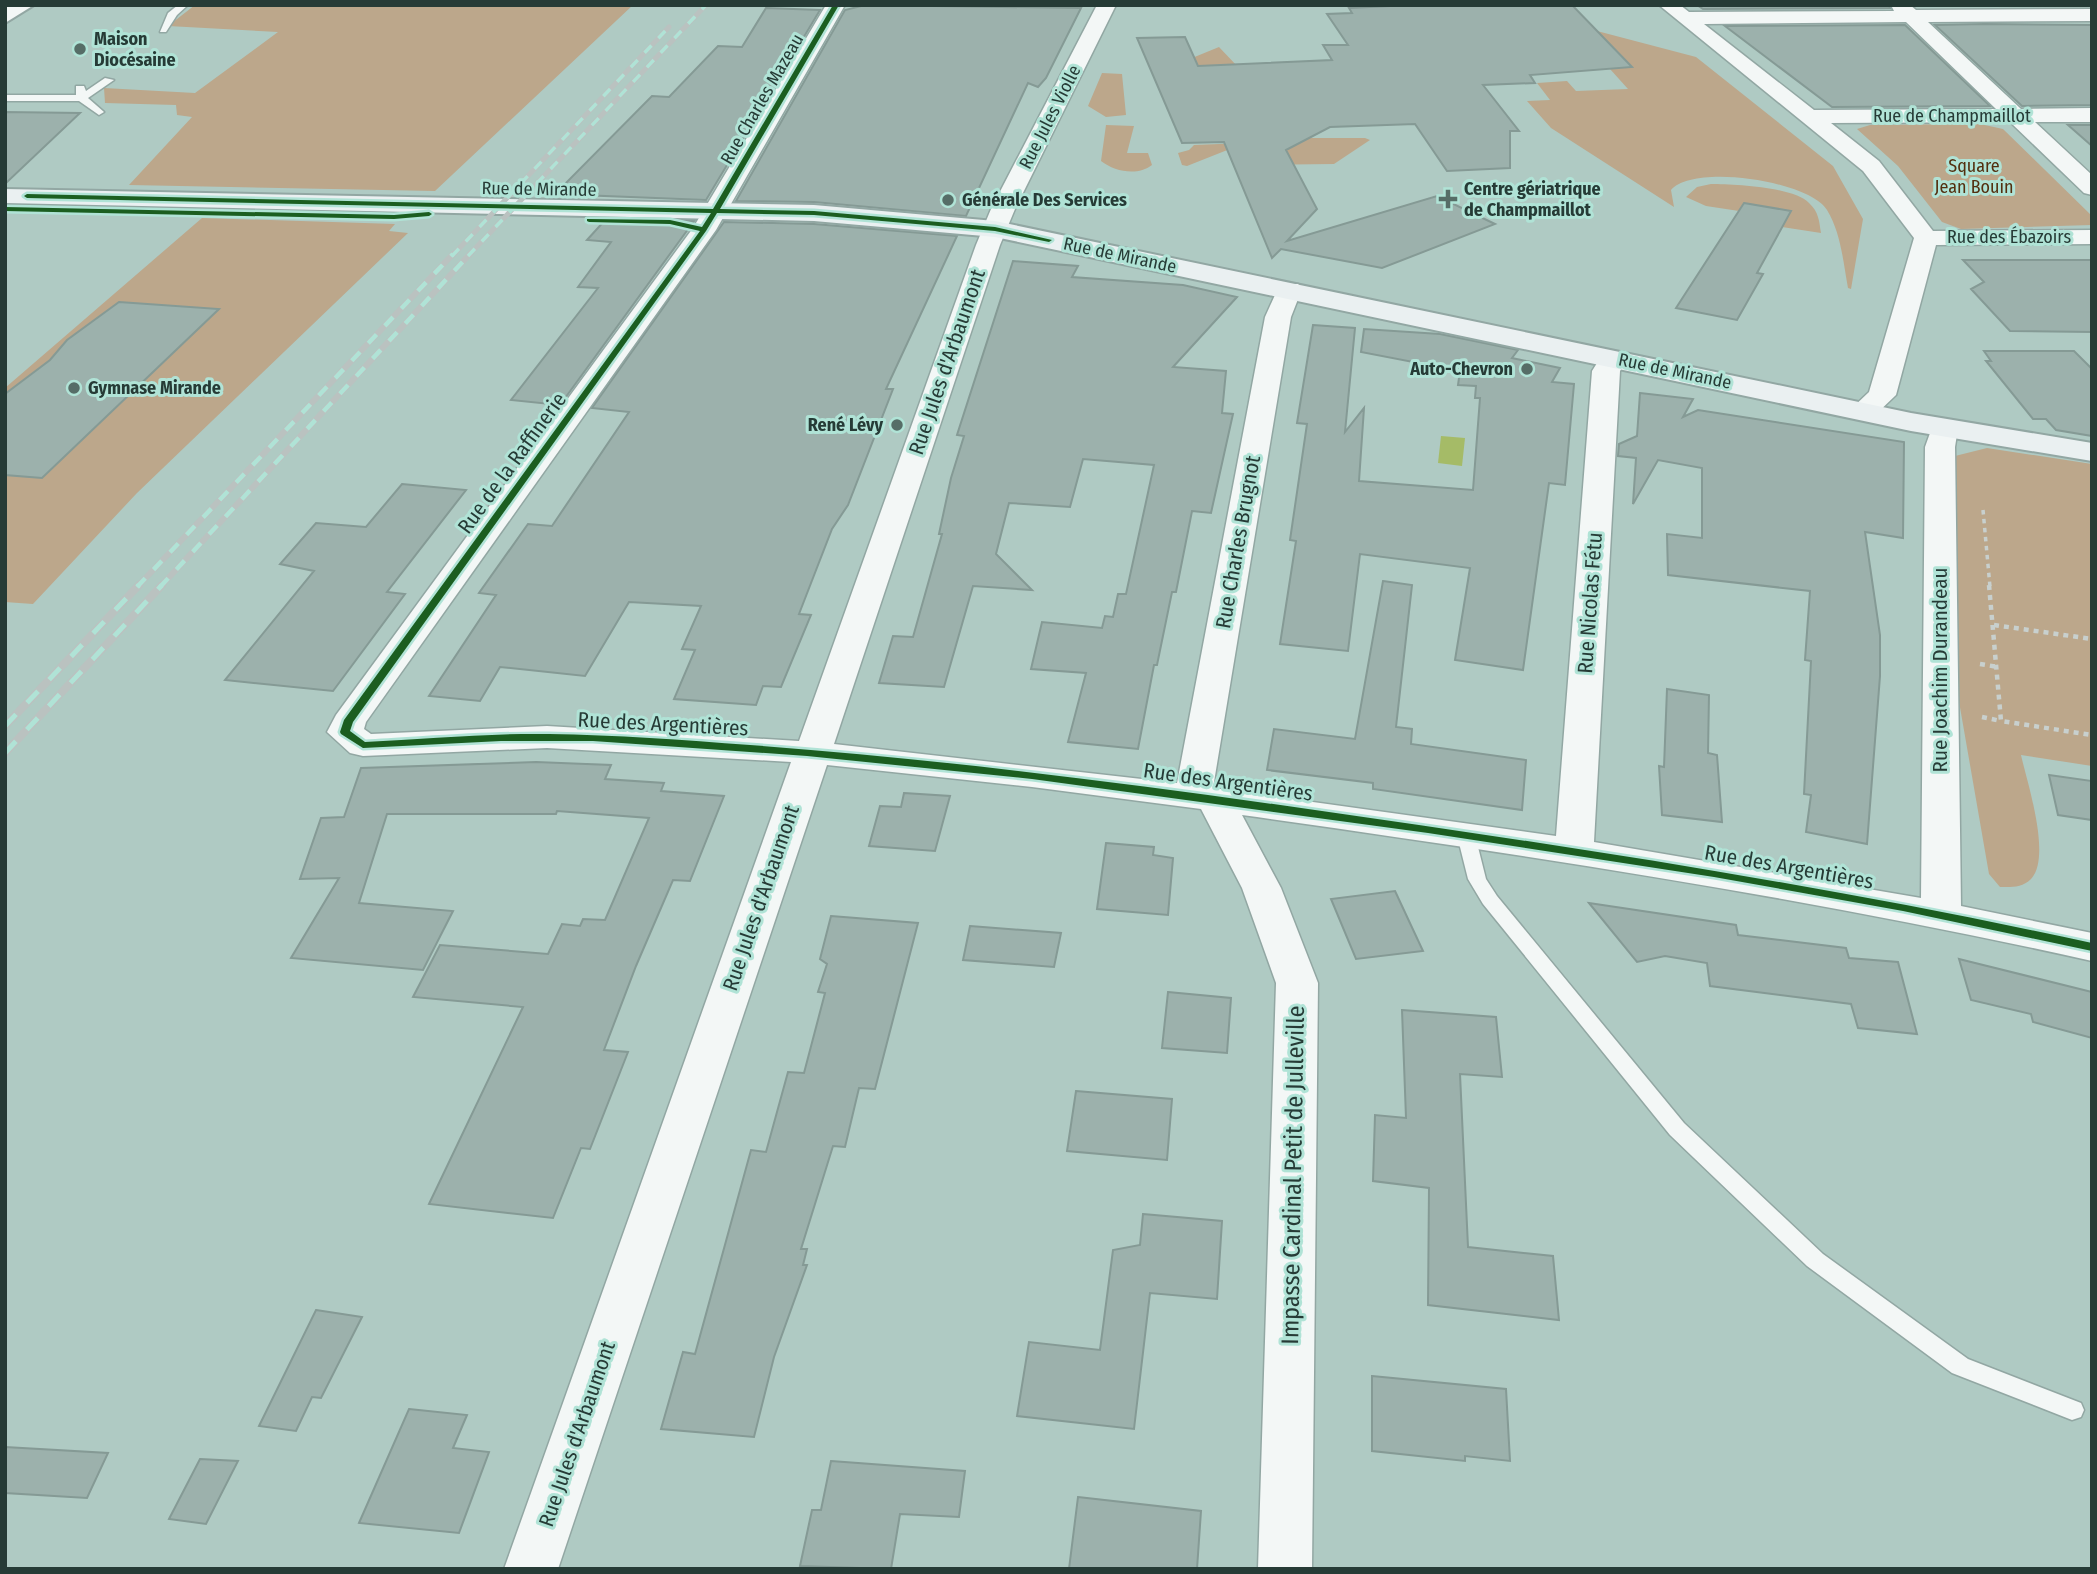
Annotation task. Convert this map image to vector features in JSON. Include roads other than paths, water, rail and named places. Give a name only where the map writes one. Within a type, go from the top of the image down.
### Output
[{"type":"main road","name":"Rue de Mirande","points":[[5,196],[718,210],[865,216],[995,229],[1944,428],[2092,452]]},
{"type":"street","points":[[5,17],[24,5]]},
{"type":"street","name":"Rue Charles Mazeau","points":[[718,210],[836,5]]},
{"type":"street","name":"Rue Jules Violle","points":[[995,229],[1107,5]]},
{"type":"street","points":[[1905,10],[2092,188]]},
{"type":"street","points":[[1675,11],[1905,10],[2092,15]]},
{"type":"street","points":[[1675,11],[1871,166],[1926,238],[1882,395],[1863,411]]},
{"type":"street","name":"Rue de Champmaillot","points":[[1812,117],[2092,115]]},
{"type":"street","name":"Rue de la Raffinerie","points":[[352,739],[345,732],[348,722],[718,210]]},
{"type":"street","name":"Rue Jules d'Arbaumont","points":[[531,1569],[811,752],[995,229]]},
{"type":"street","name":"Rue des Ébazoirs","points":[[1926,238],[2092,237]]},
{"type":"street","name":"Rue Charles Brugnot","points":[[1203,797],[1278,317],[1289,289]]},
{"type":"street","name":"Rue Nicolas Fétu","points":[[1574,851],[1606,371],[1614,358]]},
{"type":"street","name":"Rue Joachim Durandeau","points":[[1941,912],[1940,446],[1944,428]]},
{"type":"street","name":"Rue des Argentières","points":[[352,739],[363,745],[544,737],[599,739],[811,752],[1002,770],[1574,851],[1941,912],[2092,947]]},
{"type":"street","name":"Impasse Cardinal Petit de Julleville","points":[[1203,797],[1234,829],[1269,903],[1297,984],[1286,1569]]},
{"type":"lane","points":[[163,30],[173,13],[184,5]]},
{"type":"lane","points":[[92,79],[80,89],[82,99],[99,112]]},
{"type":"lane","points":[[5,98],[82,99],[109,80]]},
{"type":"lane","points":[[1466,835],[1477,879],[1490,900],[1677,1129],[1815,1260],[1960,1366],[2072,1410]]},
{"type":"railway","points":[[468,256],[706,5]]},
{"type":"railway","points":[[452,256],[669,27]]},
{"type":"railway","points":[[137,587],[453,254]]},
{"type":"railway","points":[[160,587],[470,254]]},
{"type":"railway","points":[[5,726],[139,585]]},
{"type":"railway","points":[[5,753],[162,585]]},
{"type":"place","name":"Maison Diocésaine","points":[[80,49]]},
{"type":"place","name":"Centre gériatrique de Champmaillot","points":[[1448,199]]},
{"type":"place","name":"Générale Des Services","points":[[948,200]]},
{"type":"place","name":"Auto-Chevron","points":[[1527,369]]},
{"type":"place","name":"Gymnase Mirande","points":[[74,388]]},
{"type":"place","name":"René Lévy","points":[[897,425]]},
{"type":"park label","name":"Square Jean Bouin","points":[[1974,176]]}]
